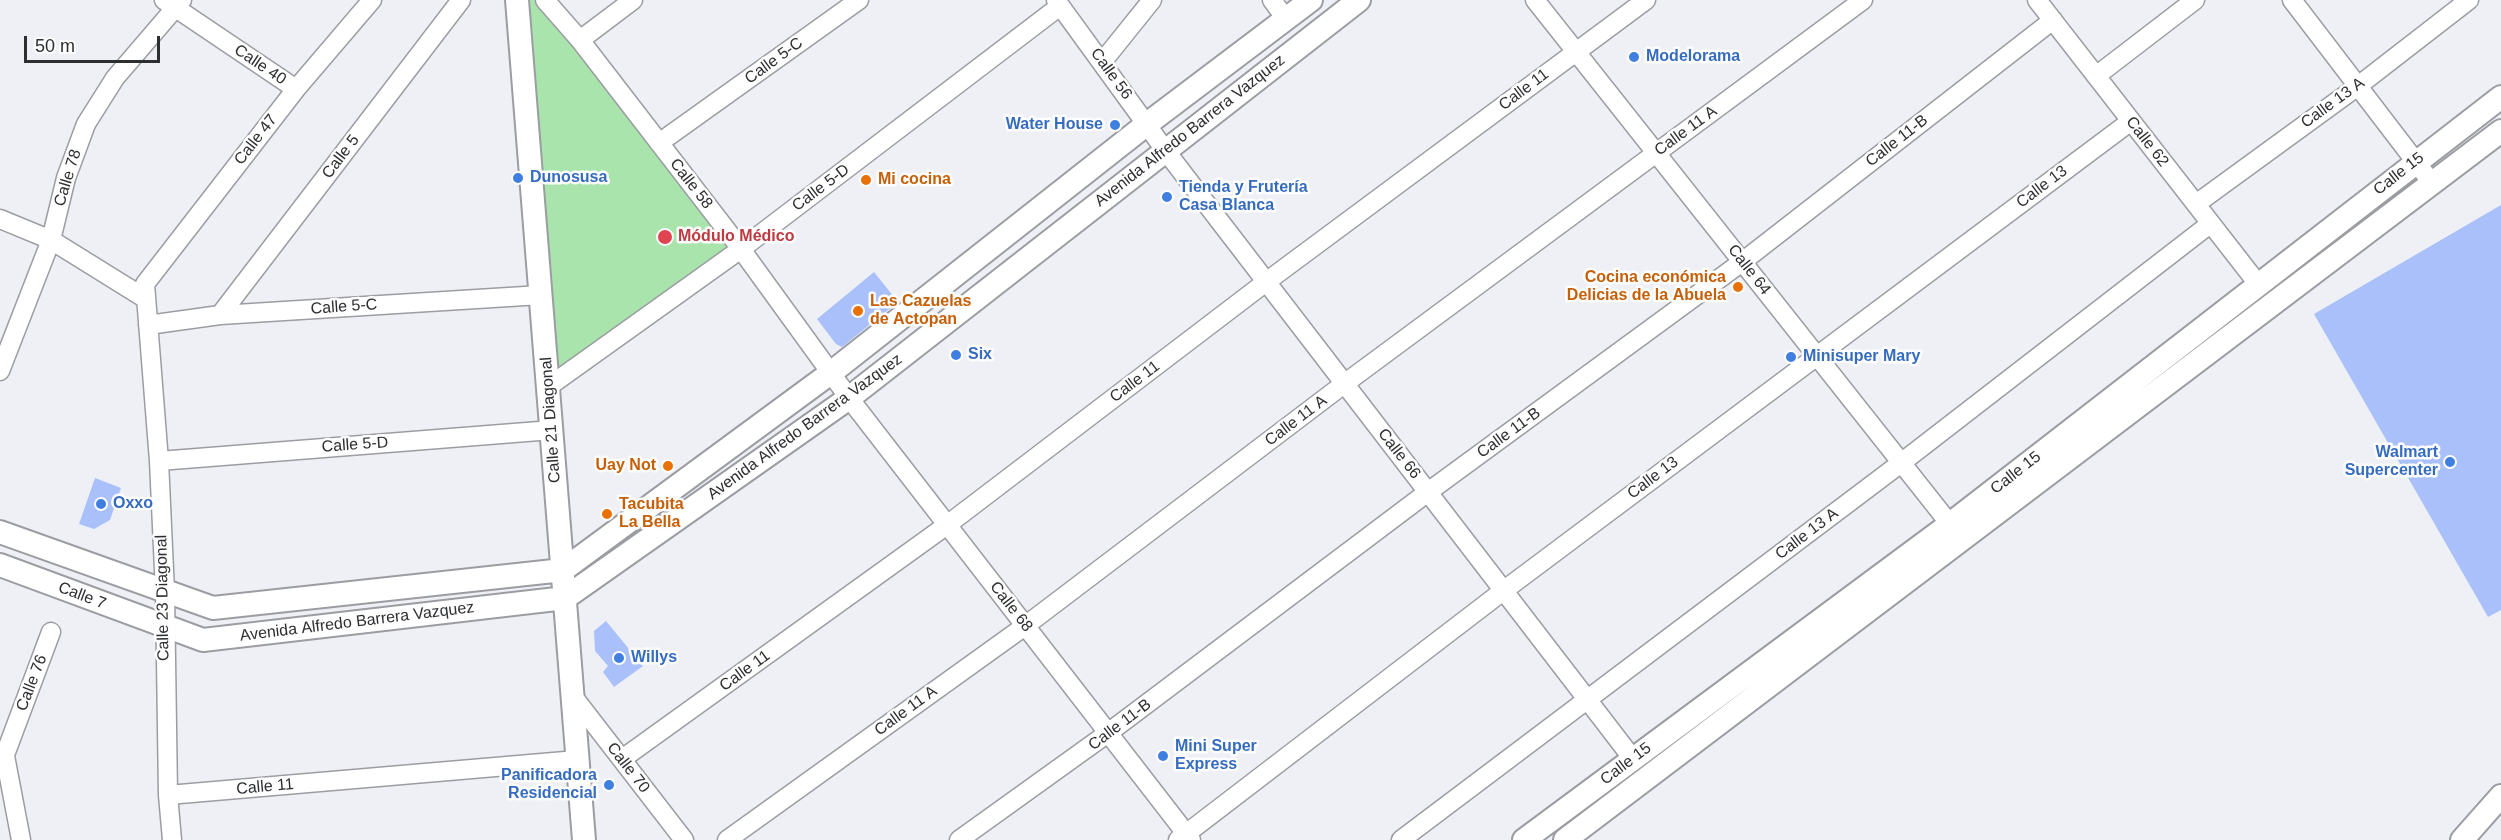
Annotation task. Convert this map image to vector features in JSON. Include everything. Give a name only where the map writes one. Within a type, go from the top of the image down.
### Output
[{"type":"street","name":"Calle 47","points":[[146,291],[296,89],[372,0]]},
{"type":"street","name":"Calle 5","points":[[220,315],[461,0]]},
{"type":"street","name":"Calle 21 Diagonal","points":[[517,0],[584,840]]},
{"type":"street","name":"Calle 58","points":[[545,0],[580,40],[741,249],[832,372]]},
{"type":"street","points":[[580,40],[633,0]]},
{"type":"street","name":"Calle 5-C","points":[[659,143],[859,0]]},
{"type":"street","points":[[1103,61],[1152,0]]},
{"type":"street","points":[[1272,0],[1286,19]]},
{"type":"street","name":"Avenida Alfredo Barrera Vazquez","points":[[165,592],[213,608],[563,570],[832,372],[1147,124],[1311,0]]},
{"type":"street","name":"Avenida Alfredo Barrera Vazquez","points":[[164,627],[203,640],[565,598],[849,398],[1359,0]]},
{"type":"street","name":"Calle 64","points":[[1535,0],[1956,532]]},
{"type":"street","name":"Calle 11","points":[[622,759],[947,525],[1266,282],[1646,0]]},
{"type":"street","name":"Calle 11 A","points":[[727,840],[1026,626],[1344,384],[1863,0]]},
{"type":"street","name":"Calle 62","points":[[2037,0],[2258,284]]},
{"type":"street","points":[[2096,76],[2195,0]]},
{"type":"street","points":[[2292,0],[2432,183]]},
{"type":"street","name":"Calle 13 A","points":[[2196,204],[2358,86],[2469,0]]},
{"type":"street","name":"Calle 40","points":[[174,2],[296,89]]},
{"type":"street","name":"Calle 78","points":[[0,371],[51,240],[66,177],[86,124],[115,78],[174,2]]},
{"type":"street","name":"Calle 56","points":[[1058,3],[1103,61],[1165,150]]},
{"type":"street","name":"Calle 5-D","points":[[548,387],[741,249],[1058,3]]},
{"type":"street","name":"Calle 11-B","points":[[959,840],[1108,734],[1428,492],[1742,262],[2053,20]]},
{"type":"street","name":"Calle 15","points":[[1565,840],[1956,532],[2258,284],[2501,97]]},
{"type":"street","name":"Calle 13","points":[[1185,838],[1503,591],[2131,121]]},
{"type":"street","name":"Calle 15","points":[[1524,840],[1633,759],[1956,532],[2501,131]]},
{"type":"street","name":"Calle 66","points":[[1165,150],[1633,759]]},
{"type":"street","points":[[0,219],[51,240],[146,291]]},
{"type":"street","name":"Calle 13 A","points":[[1401,840],[1586,698],[1901,463],[2210,224]]},
{"type":"street","name":"Calle 23 Diagonal","points":[[146,291],[159,461],[165,592],[168,795],[172,840]]},
{"type":"street","name":"Calle 5-C","points":[[148,325],[220,315],[541,295]]},
{"type":"street","name":"Calle 68","points":[[832,372],[849,398],[1026,626],[1185,838]]},
{"type":"street","name":"Calle 5-D","points":[[159,461],[552,430]]},
{"type":"street","name":"Calle 7","points":[[0,532],[165,592]]},
{"type":"street","name":"Calle 7","points":[[0,565],[164,627]]},
{"type":"street","name":"Calle 76","points":[[2,762],[51,632]]},
{"type":"street","name":"Calle 70","points":[[572,695],[684,840]]},
{"type":"street","name":"Calle 11","points":[[168,795],[577,760]]},
{"type":"street","points":[[2,762],[21,840]]},
{"type":"street","points":[[2462,840],[2501,796]]},
{"type":"green space","points":[[522,0],[540,0],[738,245],[559,373]]},
{"type":"building","name":"Walmart Supercenter","points":[[2501,205],[2501,610],[2488,617],[2314,314]]},
{"type":"building","name":"Las Cazuelas de Actopan","points":[[874,272],[898,302],[842,347],[836,344],[817,319]]},
{"type":"building","name":"Oxxo","points":[[95,478],[121,488],[110,520],[94,529],[79,524]]},
{"type":"building","name":"Willys","points":[[606,621],[643,666],[614,687],[603,672],[608,666],[595,651],[594,631]]},
{"type":"place","name":"Modelorama","points":[[1634,57]]},
{"type":"place","name":"Water House","points":[[1115,125]]},
{"type":"place","name":"Dunosusa","points":[[518,178]]},
{"type":"place","name":"Mi cocina","points":[[866,180]]},
{"type":"place","name":"Tienda y Frutería Casa Blanca","points":[[1167,197]]},
{"type":"place","name":"Módulo Médico","points":[[665,237]]},
{"type":"place","name":"Cocina económica Delicias de la Abuela","points":[[1738,287]]},
{"type":"place","name":"Las Cazuelas de Actopan","points":[[858,311]]},
{"type":"place","name":"Six","points":[[956,355]]},
{"type":"place","name":"Minisuper Mary","points":[[1791,357]]},
{"type":"place","name":"Walmart Supercenter","points":[[2450,462]]},
{"type":"place","name":"Uay Not","points":[[668,466]]},
{"type":"place","name":"Oxxo","points":[[101,504]]},
{"type":"place","name":"Tacubita La Bella","points":[[607,514]]},
{"type":"place","name":"Willys","points":[[619,658]]},
{"type":"place","name":"Mini Super Express","points":[[1163,756]]},
{"type":"place","name":"Panificadora Residencial","points":[[609,785]]}]
